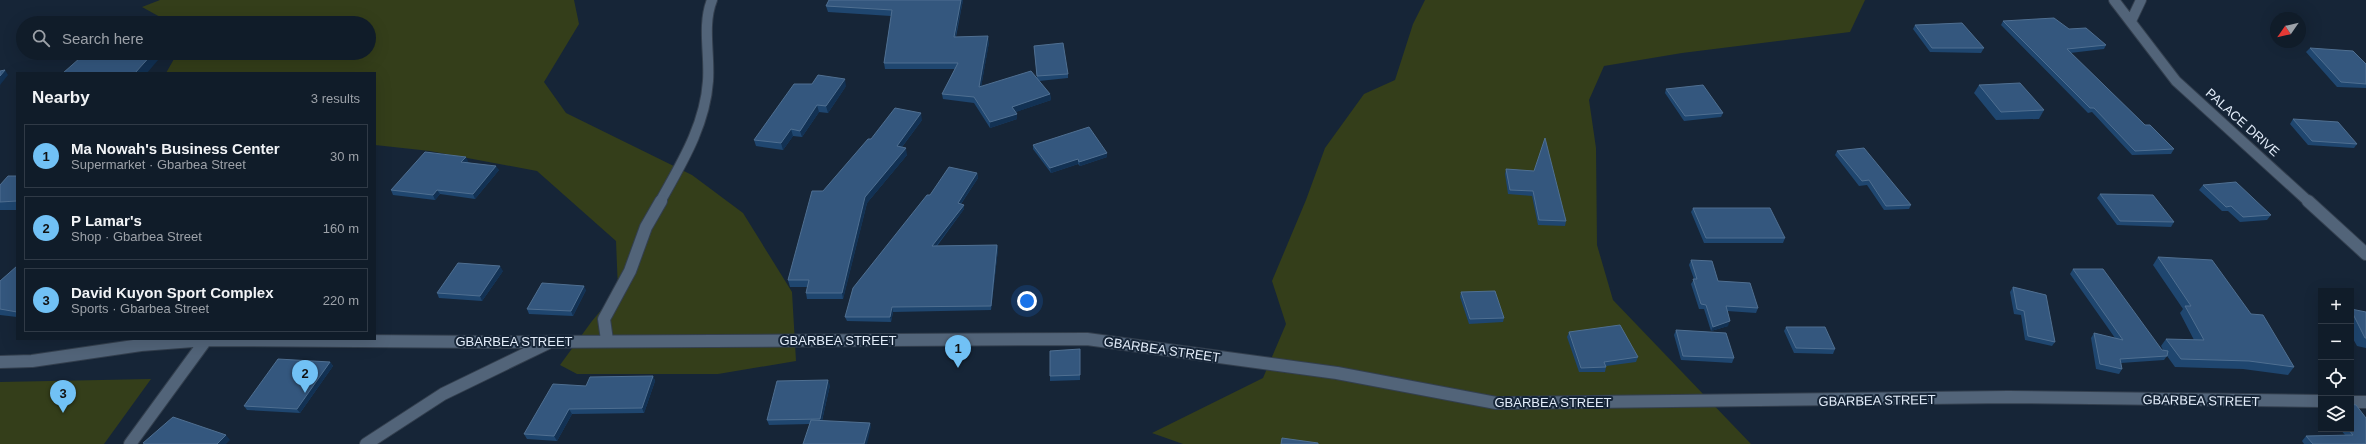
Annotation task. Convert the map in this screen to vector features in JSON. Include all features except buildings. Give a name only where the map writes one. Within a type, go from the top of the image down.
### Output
[{"type":"street","points":[[607,340],[604,320],[630,271],[646,227],[691,147],[701,114],[708,82],[707,12],[712,0]]},
{"type":"street","name":"PALACE DRIVE","points":[[2114,0],[2176,81],[2366,254]]},
{"type":"street","points":[[2131,21],[2141,0]]},
{"type":"street","name":"GBARBEA STREET","points":[[0,362],[32,361],[141,345],[206,340],[552,341],[1087,339],[1337,373],[1496,404],[2008,397],[2318,401]]},
{"type":"street","points":[[130,444],[206,340]]},
{"type":"street","points":[[366,444],[442,394],[552,341]]},
{"type":"street","points":[[2354,402],[2366,402]]},
{"type":"green space","points":[[160,0],[574,0],[579,24],[544,82],[566,113],[692,175],[743,213],[792,292],[796,361],[718,374],[577,374],[560,365],[592,321],[618,290],[616,241],[537,171],[430,151],[376,145],[376,72],[167,72],[173,60],[376,60],[376,16],[158,16],[142,7]]},
{"type":"green space","points":[[1425,0],[1865,0],[1850,32],[1682,53],[1604,66],[1589,100],[1596,148],[1597,245],[1613,300],[1751,444],[1183,444],[1152,433],[1263,378],[1286,324],[1272,281],[1306,200],[1325,148],[1364,94],[1395,80],[1413,24]]},
{"type":"green space","points":[[151,379],[104,444],[0,444],[0,382]]},
{"type":"place","name":"Ma Nowah's Business Center","points":[[958,368]]},
{"type":"place","name":"P Lamar's","points":[[305,393]]},
{"type":"place","name":"David Kuyon Sport Complex","points":[[63,413]]}]
